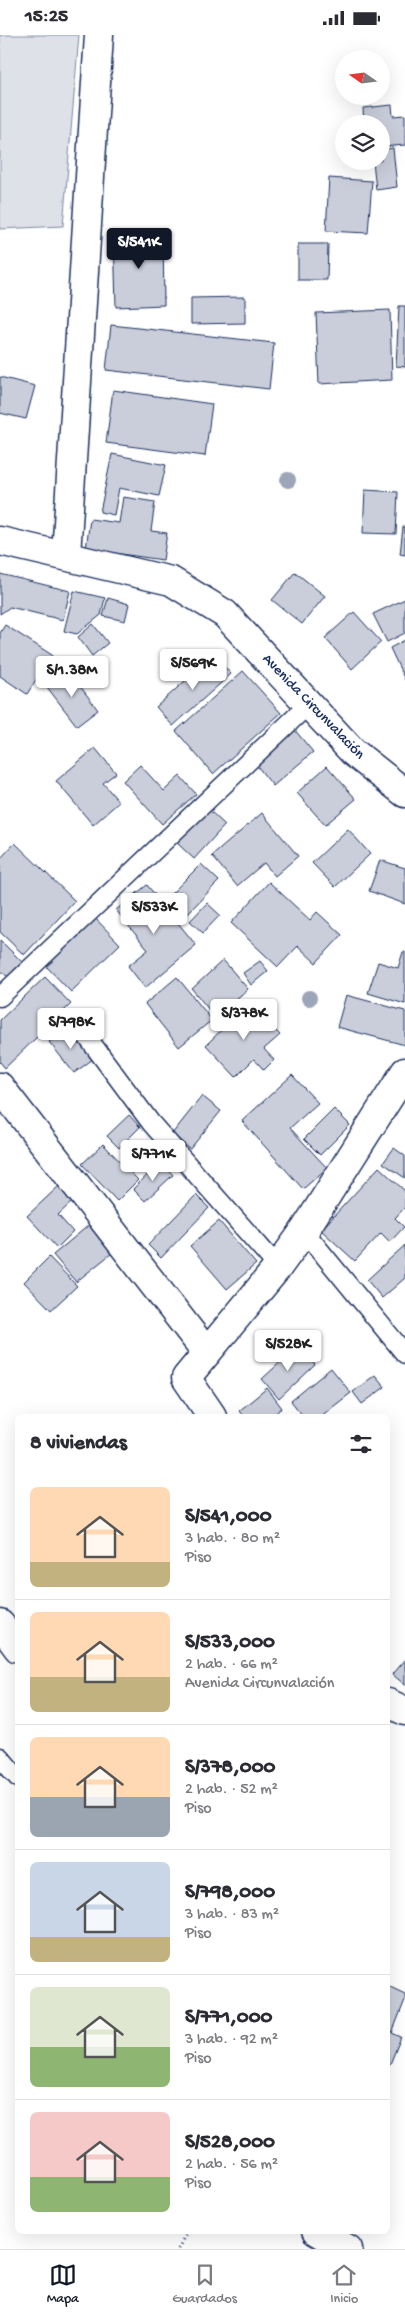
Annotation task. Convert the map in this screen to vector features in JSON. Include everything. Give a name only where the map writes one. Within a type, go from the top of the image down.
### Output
[{"type":"street","points":[[66,555],[99,35]]},
{"type":"street","name":"Avenida Circunvalación","points":[[0,541],[171,581],[225,614],[353,751],[405,793]]},
{"type":"street","points":[[211,1414],[186,1378],[278,1267],[304,1231],[405,1072]]},
{"type":"street","points":[[0,1087],[207,1353]]},
{"type":"street","points":[[0,1624],[15,1644]]},
{"type":"street","points":[[390,1704],[405,1711]]},
{"type":"street","points":[[321,2234],[348,2249]]},
{"type":"lane","points":[[0,997],[308,705]]},
{"type":"lane","points":[[79,1026],[151,1123],[278,1267]]},
{"type":"lane","points":[[304,1231],[405,1353]]},
{"type":"lane","points":[[0,1757],[15,1774]]},
{"type":"path","points":[[178,2249],[186,2234]]},
{"type":"shaded area","points":[[0,35],[79,35],[63,226],[0,229]]},
{"type":"building","points":[[392,105],[393,116],[405,115],[405,145],[390,146],[390,115],[363,115],[363,108]]},
{"type":"building","points":[[390,148],[393,148],[397,187],[376,190],[374,170],[390,170]]},
{"type":"building","points":[[329,178],[372,181],[368,233],[326,231]]},
{"type":"building","points":[[163,233],[164,305],[116,307],[114,235]]},
{"type":"building","points":[[298,244],[328,244],[327,280],[298,280]]},
{"type":"building","points":[[245,297],[245,323],[191,324],[191,298]]},
{"type":"building","points":[[399,306],[405,306],[405,367],[396,366]]},
{"type":"building","points":[[390,310],[392,380],[319,384],[316,313]]},
{"type":"building","points":[[111,325],[274,343],[269,389],[106,370]]},
{"type":"building","points":[[0,377],[35,386],[26,419],[0,413]]},
{"type":"building","points":[[113,390],[212,404],[205,456],[106,443]]},
{"type":"building","points":[[112,454],[166,465],[159,496],[119,488],[114,515],[100,512]]},
{"type":"building","points":[[365,490],[398,492],[396,534],[363,533]]},
{"type":"building","points":[[123,497],[155,502],[151,531],[167,533],[163,560],[86,549],[90,519],[119,523]]},
{"type":"building","points":[[403,527],[405,527],[405,555],[400,554]]},
{"type":"building","points":[[295,572],[325,596],[302,624],[272,600]]},
{"type":"building","points":[[0,574],[70,591],[63,620],[10,607],[0,614]]},
{"type":"building","points":[[74,591],[105,598],[101,615],[77,634],[64,631]]},
{"type":"building","points":[[108,598],[129,604],[125,621],[103,616]]},
{"type":"building","points":[[405,599],[405,633],[387,642],[373,614]]},
{"type":"building","points":[[354,612],[381,642],[352,669],[325,638]]},
{"type":"building","points":[[93,624],[108,643],[92,656],[78,637]]},
{"type":"building","points":[[5,625],[52,655],[27,694],[0,676],[0,633]]},
{"type":"building","points":[[405,640],[405,680],[390,648]]},
{"type":"building","points":[[214,655],[231,674],[173,726],[156,707]]},
{"type":"building","points":[[68,670],[98,710],[77,726],[47,687]]},
{"type":"building","points":[[243,671],[281,713],[213,774],[176,731]]},
{"type":"building","points":[[294,729],[313,752],[273,786],[254,762]]},
{"type":"building","points":[[95,748],[116,773],[103,783],[119,802],[93,825],[56,781]]},
{"type":"building","points":[[140,765],[164,791],[180,776],[196,794],[162,824],[123,781]]},
{"type":"building","points":[[327,766],[356,799],[325,825],[297,793]]},
{"type":"building","points":[[208,809],[225,825],[194,859],[177,843]]},
{"type":"building","points":[[262,813],[298,856],[275,876],[264,863],[237,886],[212,856]]},
{"type":"building","points":[[348,829],[370,854],[335,887],[312,863]]},
{"type":"building","points":[[15,843],[75,901],[24,955],[0,932],[0,859]]},
{"type":"building","points":[[380,860],[405,868],[405,904],[369,891]]},
{"type":"building","points":[[201,864],[219,881],[185,916],[167,898]]},
{"type":"building","points":[[269,882],[310,920],[317,912],[342,935],[316,963],[298,946],[278,967],[231,923]]},
{"type":"building","points":[[147,885],[196,945],[145,988],[128,966],[148,950],[116,910]]},
{"type":"building","points":[[207,903],[220,915],[203,933],[190,921]]},
{"type":"building","points":[[93,916],[120,944],[71,992],[44,964]]},
{"type":"building","points":[[0,940],[22,962],[8,977],[0,970]]},
{"type":"building","points":[[403,952],[405,952],[405,1004],[368,993],[378,962],[398,968]]},
{"type":"building","points":[[223,960],[248,989],[215,1017],[192,989]]},
{"type":"building","points":[[260,961],[268,971],[251,985],[243,973]]},
{"type":"building","points":[[45,977],[71,1004],[5,1068],[0,1062],[0,1020]]},
{"type":"building","points":[[177,977],[212,1020],[179,1047],[145,1004]]},
{"type":"building","points":[[346,995],[405,1011],[405,1045],[337,1027]]},
{"type":"building","points":[[249,1003],[280,1035],[264,1049],[274,1060],[264,1070],[254,1059],[236,1077],[206,1045]]},
{"type":"building","points":[[68,1027],[93,1059],[74,1073],[49,1042]]},
{"type":"building","points":[[292,1075],[318,1103],[290,1128],[327,1168],[303,1189],[242,1121]]},
{"type":"building","points":[[202,1096],[221,1111],[190,1149],[172,1134]]},
{"type":"building","points":[[334,1109],[350,1125],[320,1155],[304,1139]]},
{"type":"building","points":[[129,1115],[140,1127],[119,1148],[107,1136]]},
{"type":"building","points":[[103,1144],[138,1180],[117,1201],[82,1164]]},
{"type":"building","points":[[394,1148],[405,1156],[405,1178],[383,1163]]},
{"type":"building","points":[[161,1162],[173,1175],[145,1201],[133,1189]]},
{"type":"building","points":[[379,1167],[405,1191],[405,1207],[395,1218],[404,1227],[390,1242],[381,1233],[355,1261],[321,1230]]},
{"type":"building","points":[[60,1185],[74,1200],[58,1215],[73,1232],[57,1248],[27,1216]]},
{"type":"building","points":[[196,1195],[209,1208],[161,1258],[148,1245]]},
{"type":"building","points":[[219,1221],[256,1264],[227,1289],[190,1246]]},
{"type":"building","points":[[89,1225],[112,1253],[76,1282],[53,1255]]},
{"type":"building","points":[[405,1245],[405,1278],[382,1298],[367,1280]]},
{"type":"building","points":[[49,1257],[77,1286],[51,1310],[24,1282]]},
{"type":"building","points":[[298,1346],[315,1365],[279,1399],[262,1379]]},
{"type":"building","points":[[331,1368],[351,1393],[324,1414],[301,1414],[291,1401]]},
{"type":"building","points":[[375,1375],[385,1387],[362,1404],[353,1392]]},
{"type":"building","points":[[267,1388],[282,1408],[274,1414],[241,1414],[239,1411]]},
{"type":"building","points":[[405,1659],[405,1685],[392,1674]]},
{"type":"building","points":[[390,1987],[405,1994],[405,2000],[392,2033],[401,2037],[390,2064]]}]
